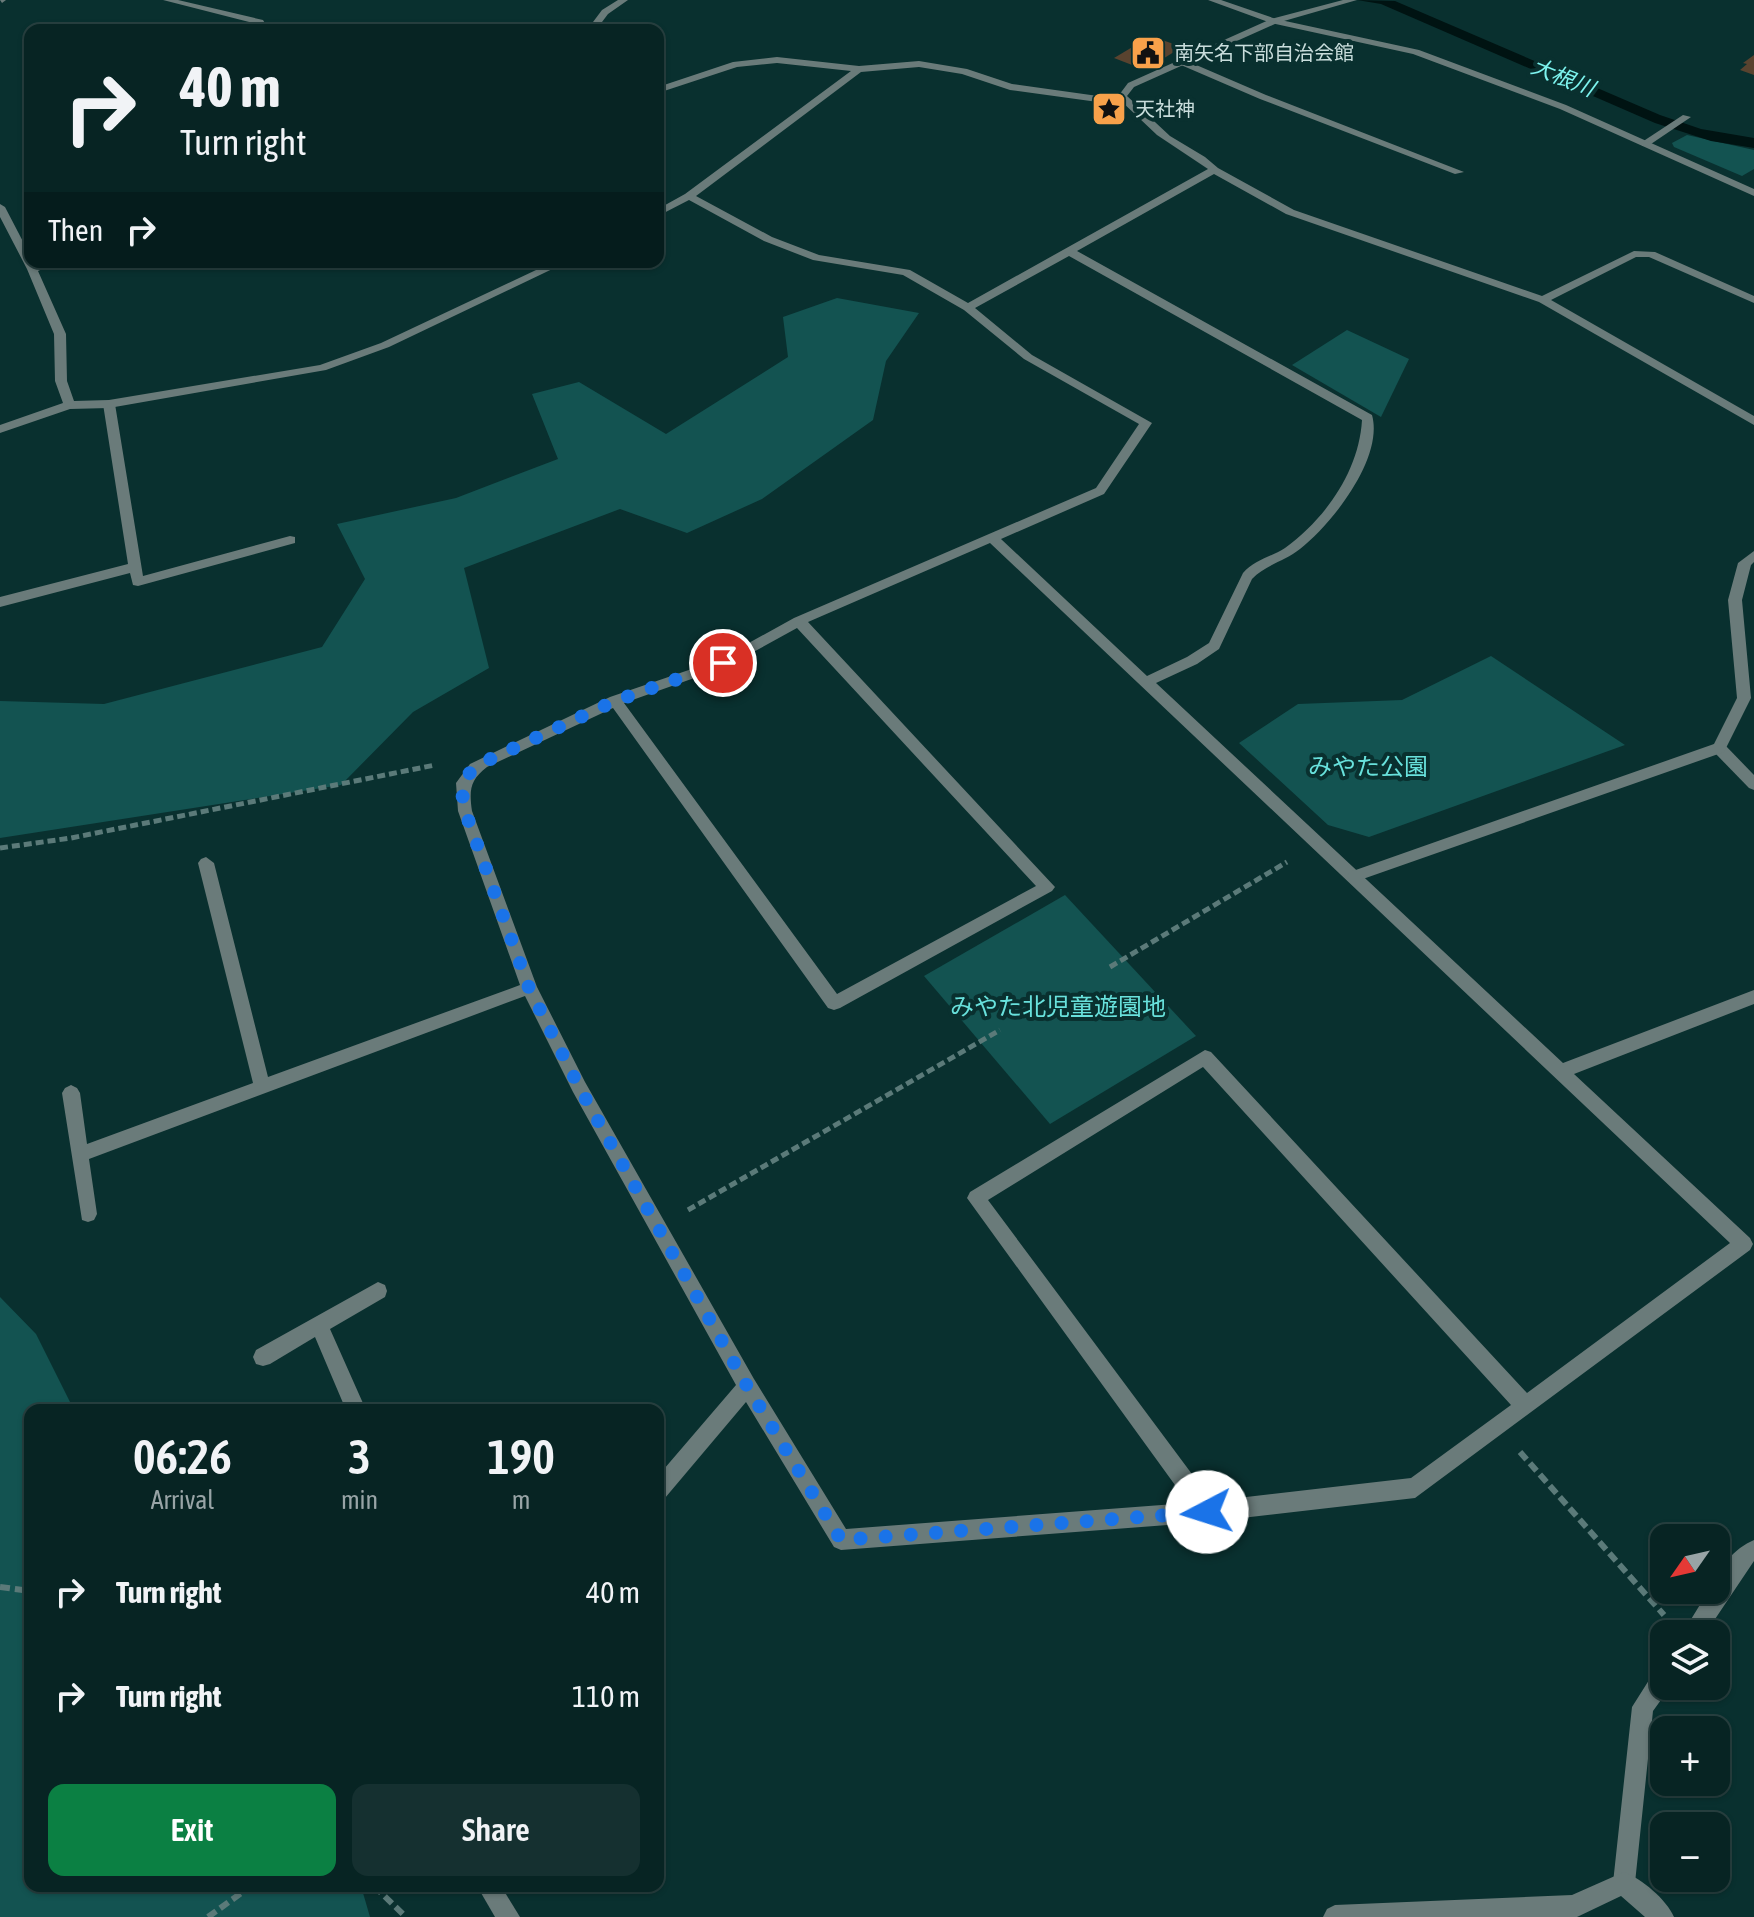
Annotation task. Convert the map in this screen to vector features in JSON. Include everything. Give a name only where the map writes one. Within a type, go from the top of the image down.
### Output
[{"type":"street","points":[[167,0],[261,24]]},
{"type":"street","points":[[596,24],[605,12],[624,0]]},
{"type":"street","points":[[1212,0],[1274,21],[1416,52],[1563,107],[1754,193]]},
{"type":"street","points":[[664,88],[736,64],[777,60],[859,69],[919,64],[964,71],[1010,87],[1105,100],[1122,97],[1131,85],[1274,21],[1348,1]]},
{"type":"street","points":[[1184,63],[1263,97],[1459,172]]},
{"type":"street","points":[[664,210],[689,196],[859,69]]},
{"type":"street","points":[[1122,97],[1137,107],[1160,132],[1206,161],[1214,170],[1290,212],[1543,300],[1754,421]]},
{"type":"street","points":[[1645,144],[1686,117]]},
{"type":"street","points":[[968,308],[1214,170]]},
{"type":"street","points":[[689,196],[768,239],[817,258],[906,272],[968,308],[1028,357],[1146,423],[1100,491],[799,621],[723,663],[615,701],[482,763],[467,773],[460,787],[465,811],[529,988],[579,1087],[747,1386],[841,1540],[1207,1512],[1415,1488],[1524,1404],[1744,1244],[992,538]]},
{"type":"street","points":[[0,207],[24,254]]},
{"type":"street","points":[[1068,251],[1368,418],[1369,432],[1360,466],[1341,496],[1304,538],[1282,556],[1251,571],[1213,648],[1144,683]]},
{"type":"street","points":[[1543,300],[1634,254],[1651,254],[1754,300]]},
{"type":"street","points":[[35,268],[32,269],[60,334],[61,381],[69,405]]},
{"type":"street","points":[[0,429],[69,405],[109,404],[322,368],[385,345],[549,268]]},
{"type":"street","points":[[109,404],[138,582],[290,540]]},
{"type":"street","points":[[1355,876],[1719,748],[1744,698],[1735,600],[1745,563],[1754,555]]},
{"type":"street","points":[[0,602],[135,567]]},
{"type":"street","points":[[615,701],[834,1003],[1047,887],[799,621]]},
{"type":"street","points":[[1719,748],[1754,784]]},
{"type":"street","points":[[206,863],[262,1086]]},
{"type":"street","points":[[80,1154],[529,988]]},
{"type":"street","points":[[1560,1072],[1754,997]]},
{"type":"street","points":[[1207,1512],[976,1198],[1205,1057],[1524,1404]]},
{"type":"street","points":[[71,1093],[88,1214]]},
{"type":"street","points":[[263,1357],[378,1291]]},
{"type":"street","points":[[319,1325],[353,1404]]},
{"type":"street","points":[[664,1484],[747,1386]]},
{"type":"street","points":[[1702,1620],[1744,1555],[1754,1550]]},
{"type":"street","points":[[1624,1883],[1643,1707],[1650,1697]]},
{"type":"street","points":[[1335,1917],[1573,1907],[1624,1883]]},
{"type":"street","points":[[1624,1883],[1662,1917]]},
{"type":"street","points":[[492,1892],[508,1917]]},
{"type":"path","points":[[0,848],[71,838],[428,764]]},
{"type":"path","points":[[1110,967],[1319,843]]},
{"type":"path","points":[[686,1211],[1000,1030]]},
{"type":"path","points":[[1497,1426],[1668,1620]]},
{"type":"path","points":[[0,1587],[24,1590]]},
{"type":"path","points":[[208,1917],[243,1892]]},
{"type":"path","points":[[380,1892],[406,1917]]},
{"type":"green space","points":[[1687,135],[1754,150],[1754,169],[1742,176],[1674,147],[1672,143]]},
{"type":"green space","points":[[837,298],[919,313],[886,361],[873,420],[762,499],[687,533],[620,509],[464,568],[489,668],[413,712],[341,785],[0,838],[0,701],[104,704],[322,647],[365,579],[337,524],[456,498],[558,459],[532,394],[579,382],[666,434],[788,357],[783,317]]},
{"type":"green space","points":[[1347,330],[1409,359],[1381,417],[1292,365]]},
{"type":"green space","name":"みやた公園","points":[[1491,656],[1625,745],[1369,837],[1328,825],[1239,743],[1298,704],[1402,700]]},
{"type":"green space","name":"みやた北児童遊園地","points":[[1065,895],[1196,1036],[1050,1124],[924,976]]},
{"type":"green space","points":[[0,1297],[36,1334],[71,1404],[24,1404],[24,1892],[363,1892],[370,1917],[0,1917]]},
{"type":"water","name":"大根川","points":[[1357,0],[1395,1],[1660,115],[1701,129],[1754,138],[1754,148],[1711,141],[1655,123],[1381,4]]},
{"type":"building","name":"南矢名下部自治会館","points":[[1151,36],[1182,47],[1145,70],[1114,58]]},
{"type":"building","points":[[1754,55],[1754,75],[1740,70],[1747,64],[1743,63]]},
{"type":"place","name":"南矢名下部自治会館","points":[[1148,53]]},
{"type":"place","name":"天社神","points":[[1109,109]]},
{"type":"route","points":[[723,663],[615,701],[482,763],[467,773],[460,787],[465,811],[529,988],[579,1087],[747,1386],[841,1540],[1207,1512]]}]
